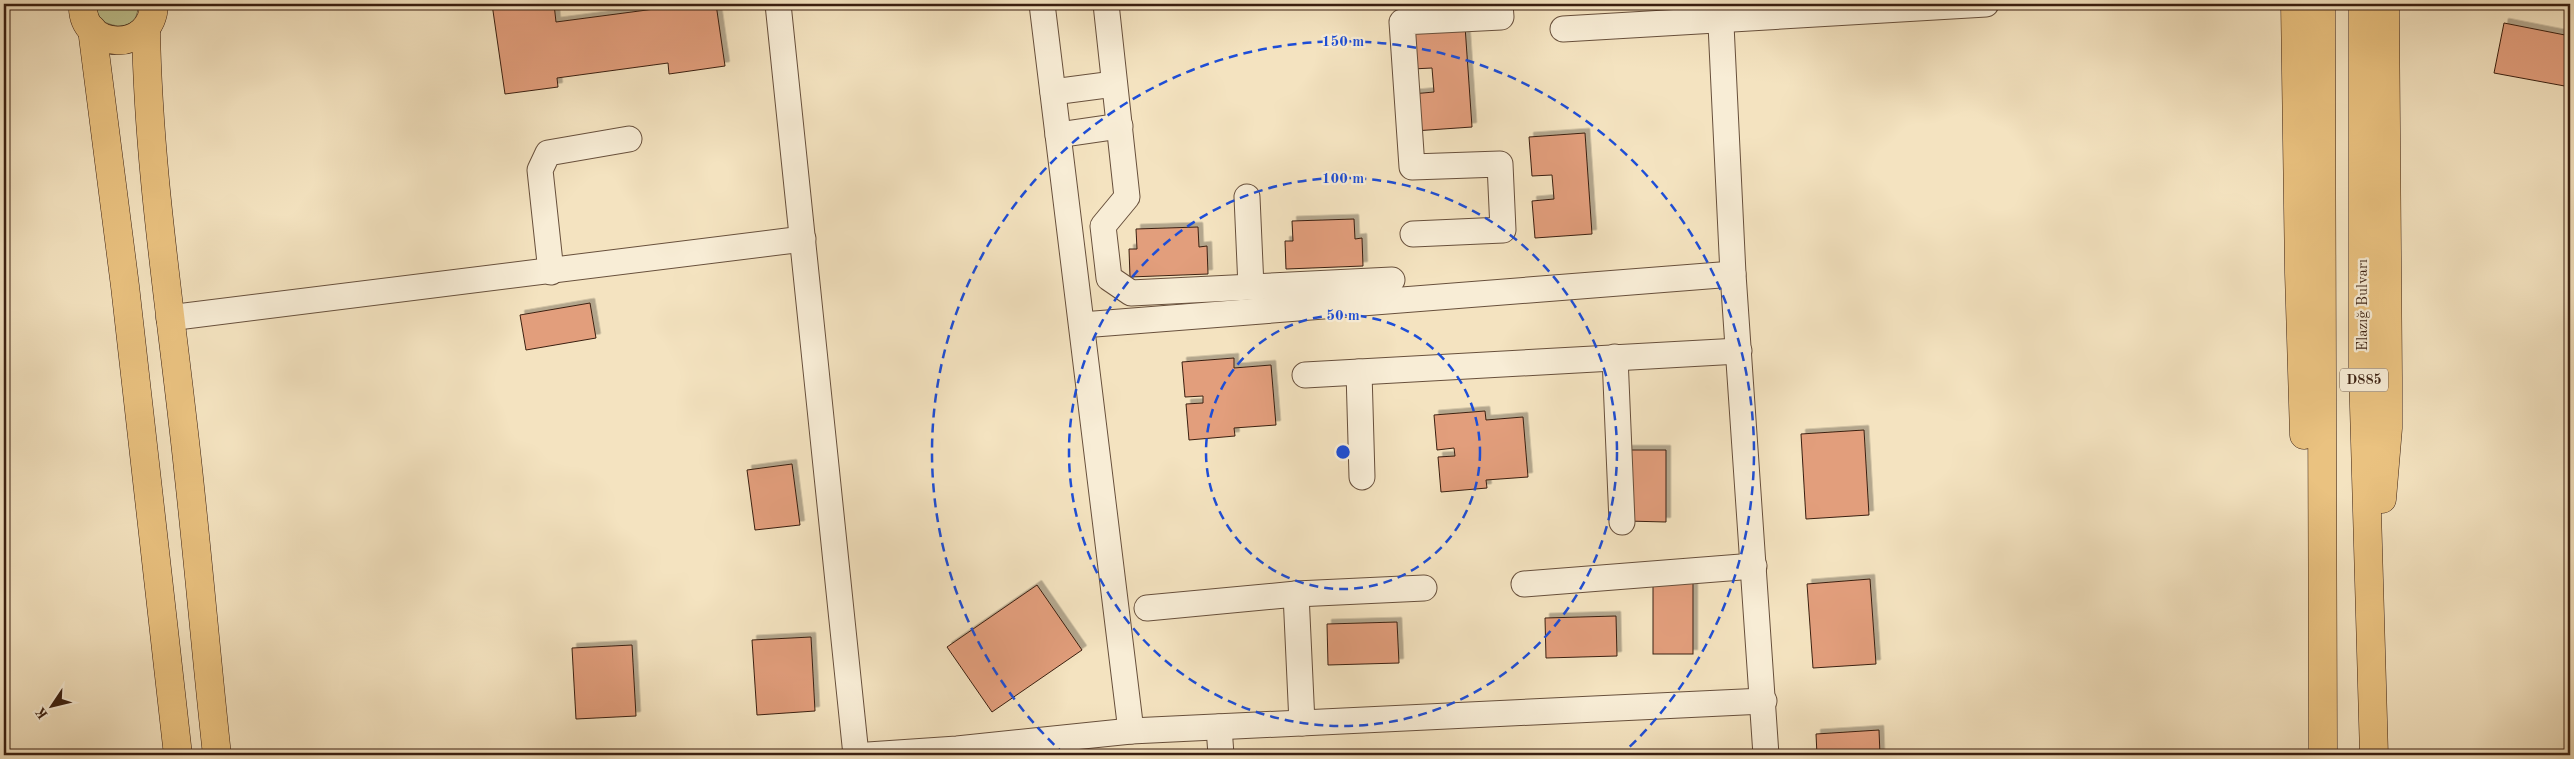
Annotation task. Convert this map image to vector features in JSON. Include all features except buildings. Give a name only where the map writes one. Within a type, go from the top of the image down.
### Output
[{"type":"main road","points":[[83,4],[85,19],[92,30],[101,37],[113,40],[125,40],[136,36],[154,10]]},
{"type":"main road","points":[[2295,4],[2298,273],[2304,445],[2324,656]]},
{"type":"main road","name":"D885","points":[[2321,4],[2323,755]]},
{"type":"main road","name":"Elazığ Bulvarı","points":[[2363,4],[2363,371],[2374,755]]},
{"type":"main road","points":[[2370,638],[2388,428],[2385,4]]},
{"type":"main road","points":[[154,10],[146,70],[169,318],[183,424],[217,755]]},
{"type":"main road","points":[[92,30],[125,286],[178,755]]},
{"type":"street","points":[[778,4],[856,755]]},
{"type":"street","points":[[1042,4],[1131,731]]},
{"type":"street","points":[[1106,4],[1127,197],[1103,226],[1110,278],[1131,292],[1392,280]]},
{"type":"street","points":[[1413,234],[1503,230],[1500,164],[1412,167],[1402,22],[1501,17],[1500,4]]},
{"type":"street","points":[[1563,29],[1720,13],[1986,4]]},
{"type":"street","points":[[1720,13],[1733,274],[1764,701],[1766,755]]},
{"type":"street","points":[[1053,92],[1114,84]]},
{"type":"street","points":[[1058,135],[1120,126]]},
{"type":"street","points":[[551,272],[540,170],[548,153],[629,139]]},
{"type":"street","points":[[1247,197],[1251,287]]},
{"type":"street","points":[[169,318],[551,272],[803,239]]},
{"type":"street","points":[[1082,325],[1733,274]]},
{"type":"street","points":[[1305,375],[1739,351]]},
{"type":"street","points":[[1615,357],[1622,522]]},
{"type":"street","points":[[1359,372],[1362,477]]},
{"type":"street","points":[[1524,584],[1754,566]]},
{"type":"street","points":[[1147,608],[1296,594],[1424,588]]},
{"type":"street","points":[[1296,594],[1302,723]]},
{"type":"street","points":[[868,755],[957,750],[1131,731],[1764,701]]},
{"type":"street","points":[[1219,726],[1221,755]]},
{"type":"green space","points":[[95,4],[138,4],[135,19],[131,23],[119,26],[99,19]]}]
